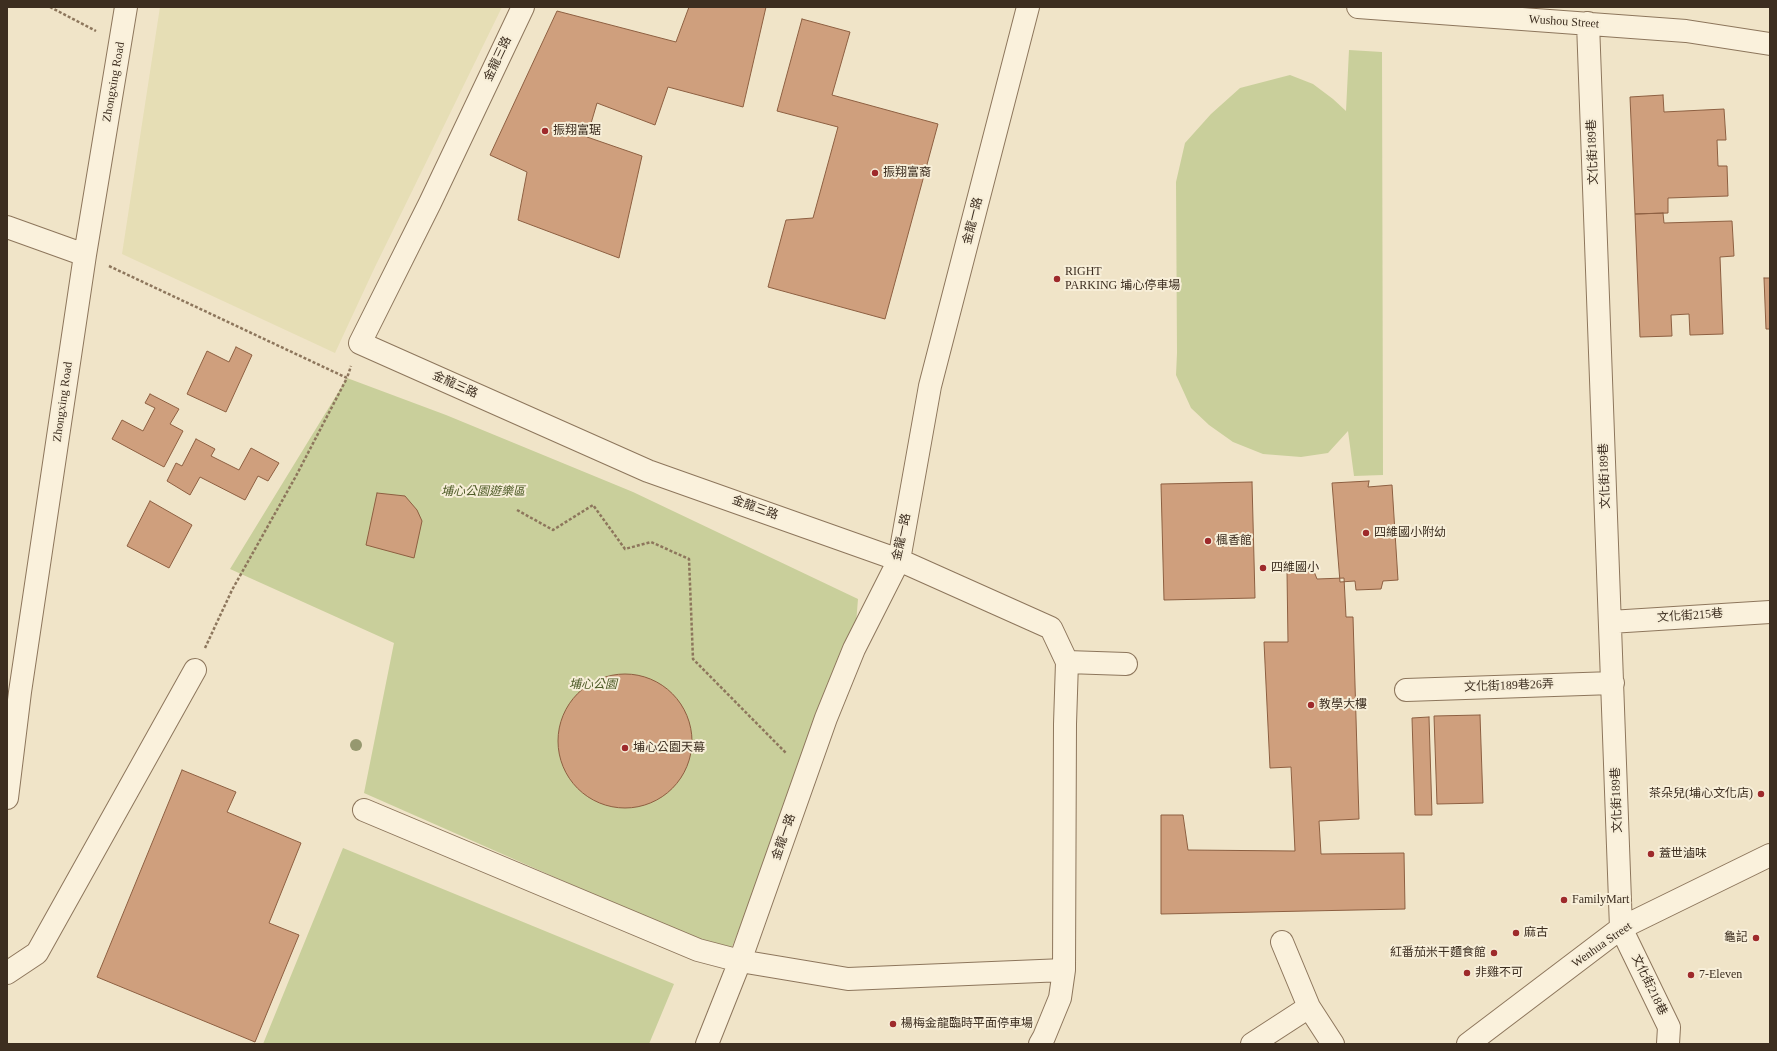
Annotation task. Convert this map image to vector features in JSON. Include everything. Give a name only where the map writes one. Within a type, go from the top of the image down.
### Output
[{"type":"street","name":"Zhongxing Road","points":[[7,798],[14,689],[121,45],[126,7]]},
{"type":"street","name":"金龍三路","points":[[523,7],[430,203],[360,343],[648,471],[899,560],[1051,628],[1067,662]]},
{"type":"street","name":"金龍一路","points":[[707,1044],[740,961],[826,718],[854,649],[899,560],[930,386],[1028,7]]},
{"type":"street","name":"Wushou Street","points":[[1358,7],[1686,30],[1770,44]]},
{"type":"street","name":"文化街189巷","points":[[1588,23],[1622,928]]},
{"type":"street","points":[[7,227],[85,255]]},
{"type":"street","name":"文化街215巷","points":[[1610,622],[1770,612]]},
{"type":"street","points":[[1040,1044],[1060,998],[1064,970],[1065,724],[1067,662],[1126,664]]},
{"type":"street","points":[[7,973],[37,953],[195,670]]},
{"type":"street","name":"文化街189巷26弄","points":[[1406,690],[1613,683]]},
{"type":"street","points":[[364,810],[698,950],[740,961],[848,979],[1064,970]]},
{"type":"street","name":"Wenhua Street","points":[[1468,1044],[1622,928],[1770,855]]},
{"type":"street","name":"文化街218巷","points":[[1622,928],[1670,1027],[1668,1044]]},
{"type":"street","points":[[1282,942],[1309,1007],[1333,1044]]},
{"type":"street","points":[[1252,1044],[1309,1007]]},
{"type":"path","points":[[50,7],[121,45]]},
{"type":"path","points":[[85,255],[347,378]]},
{"type":"path","points":[[195,670],[232,590],[296,476],[347,378],[360,343]]},
{"type":"path","points":[[517,510],[553,530],[594,505],[625,549],[651,542],[689,559],[693,659],[806,773]]},
{"type":"shaded area","points":[[160,7],[502,7],[374,269],[335,353],[122,254]]},
{"type":"green space","points":[[1349,50],[1382,52],[1383,475],[1354,476],[1348,431],[1328,453],[1301,457],[1263,454],[1233,442],[1209,425],[1191,408],[1176,375],[1176,182],[1185,143],[1211,114],[1240,88],[1290,75],[1313,84],[1346,111]]},
{"type":"green space","name":"埔心公園","points":[[347,378],[446,415],[633,492],[858,599],[854,649],[729,954],[364,793],[394,643],[230,569]]},
{"type":"green space","points":[[343,848],[674,984],[649,1044],[263,1044]]},
{"type":"building","name":"振翔富琚","points":[[689,7],[766,7],[743,107],[668,87],[655,125],[597,103],[587,137],[642,156],[619,258],[518,220],[527,172],[490,155],[557,11],[676,42]]},
{"type":"building","name":"振翔富裔","points":[[802,19],[850,32],[832,95],[938,124],[885,319],[768,287],[786,220],[813,218],[838,127],[777,111]]},
{"type":"building","points":[[1663,95],[1664,112],[1724,109],[1726,140],[1717,140],[1718,166],[1727,166],[1728,196],[1668,198],[1668,213],[1635,214],[1630,97]]},
{"type":"building","points":[[1663,213],[1664,223],[1732,221],[1734,256],[1720,257],[1723,334],[1690,335],[1689,314],[1671,315],[1672,336],[1640,337],[1635,214]]},
{"type":"building","points":[[1764,278],[1770,278],[1770,329],[1766,329]]},
{"type":"building","points":[[236,347],[252,355],[226,412],[187,394],[207,351],[229,362]]},
{"type":"building","points":[[150,394],[179,409],[170,424],[183,431],[164,467],[112,439],[122,420],[143,431],[155,408],[145,403]]},
{"type":"building","points":[[196,439],[215,449],[211,456],[239,470],[251,448],[279,463],[268,481],[258,476],[245,500],[200,477],[190,495],[167,481],[176,463],[182,466]]},
{"type":"building","name":"四維國小附幼","points":[[1369,481],[1368,487],[1392,485],[1398,580],[1383,581],[1381,589],[1356,590],[1355,581],[1340,582],[1332,483]]},
{"type":"building","name":"楓香館","points":[[1252,482],[1255,598],[1164,600],[1161,484]]},
{"type":"building","points":[[377,493],[405,496],[417,510],[422,521],[414,558],[366,545]]},
{"type":"building","points":[[150,501],[192,525],[169,568],[127,546]]},
{"type":"building","name":"教學大樓","points":[[1313,569],[1317,579],[1344,578],[1346,617],[1353,617],[1359,819],[1319,821],[1321,854],[1404,853],[1405,909],[1161,914],[1161,815],[1183,815],[1188,850],[1295,851],[1291,767],[1270,768],[1264,642],[1288,642],[1287,572]]},
{"type":"building","name":"埔心公園天幕","points":[[625,674],[651,679],[662,685],[677,699],[687,715],[692,741],[687,767],[681,778],[667,793],[651,803],[625,808],[599,803],[588,797],[573,783],[563,767],[558,741],[563,715],[569,704],[583,689],[599,679]]},
{"type":"building","points":[[1480,715],[1483,803],[1437,804],[1434,716]]},
{"type":"building","points":[[1429,717],[1432,815],[1415,815],[1412,718]]},
{"type":"building","points":[[182,770],[236,792],[227,812],[301,843],[269,923],[299,935],[255,1042],[97,977]]},
{"type":"place","name":"振翔富琚","points":[[545,131]]},
{"type":"place","name":"振翔富裔","points":[[875,173]]},
{"type":"place","name":"RIGHT PARKING 埔心停車場","points":[[1057,279]]},
{"type":"place","name":"四維國小附幼","points":[[1366,533]]},
{"type":"place","name":"楓香館","points":[[1208,541]]},
{"type":"place","name":"四維國小","points":[[1263,568]]},
{"type":"place","name":"教學大樓","points":[[1311,705]]},
{"type":"place","name":"埔心公園天幕","points":[[625,748]]},
{"type":"place","name":"茶朵兒(埔心文化店)","points":[[1761,794]]},
{"type":"place","name":"蓋世滷味","points":[[1651,854]]},
{"type":"place","name":"FamilyMart","points":[[1564,900]]},
{"type":"place","name":"麻古","points":[[1516,933]]},
{"type":"place","name":"龜記","points":[[1756,938]]},
{"type":"place","name":"紅番茄米干麵食館","points":[[1494,953]]},
{"type":"place","name":"非雞不可","points":[[1467,973]]},
{"type":"place","name":"7-Eleven","points":[[1691,975]]},
{"type":"place","name":"楊梅金龍臨時平面停車場","points":[[893,1024]]},
{"type":"park label","name":"埔心公園遊樂區","points":[[483,492]]}]
